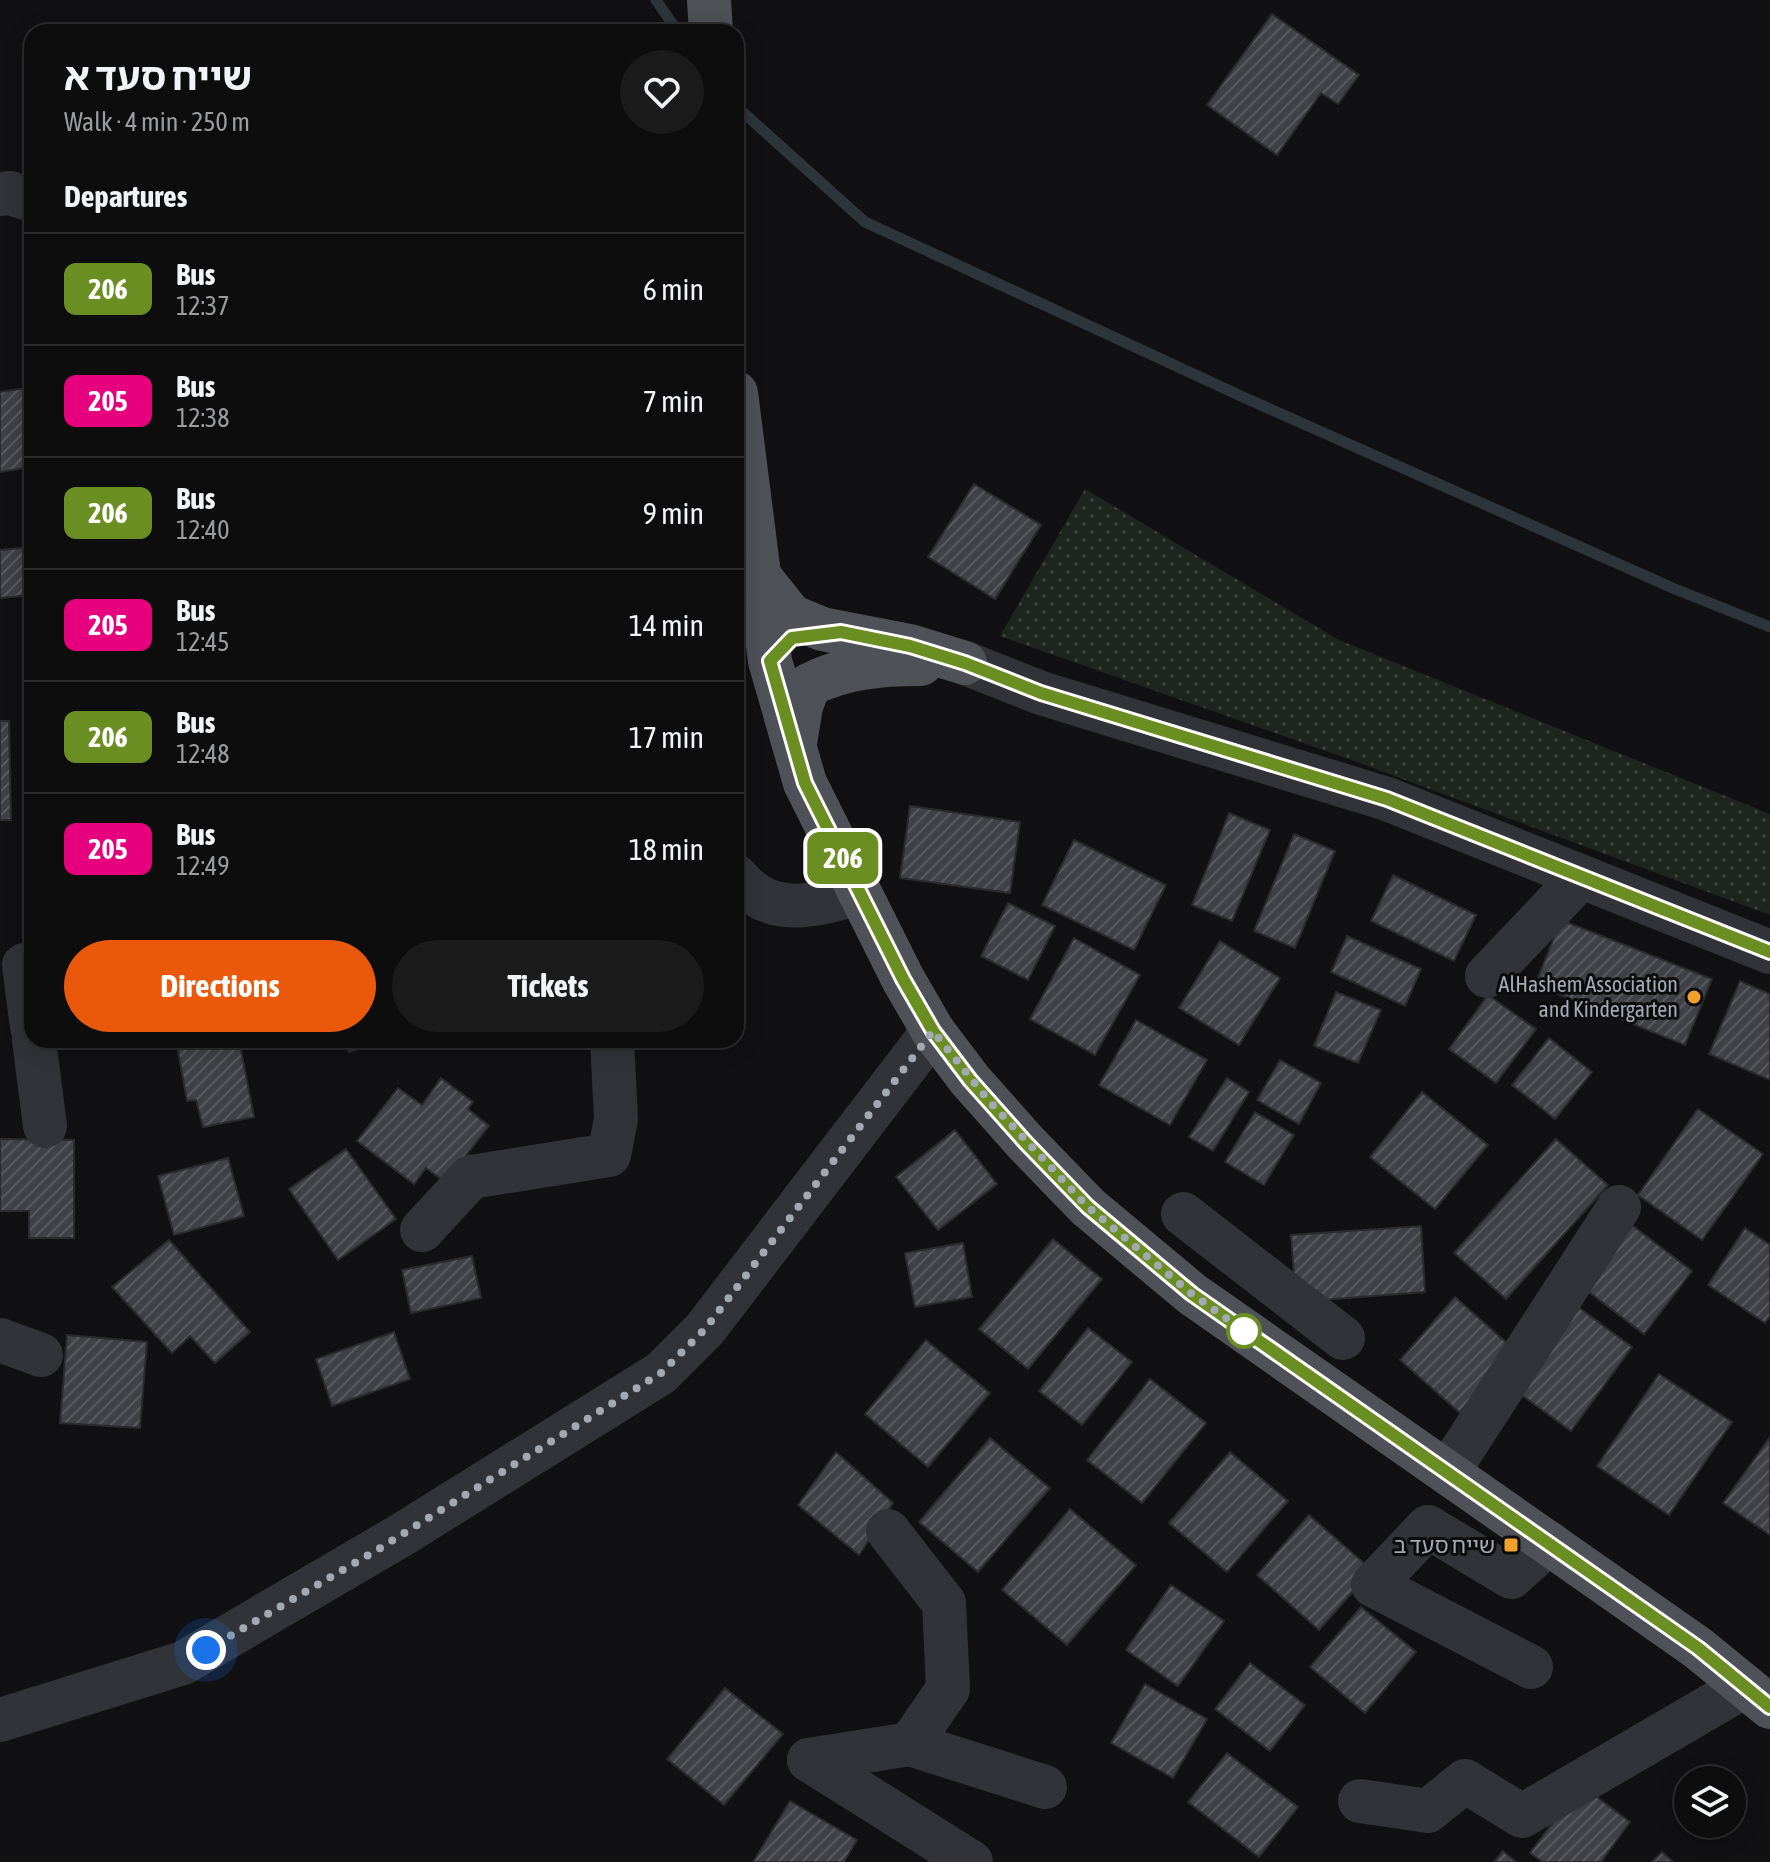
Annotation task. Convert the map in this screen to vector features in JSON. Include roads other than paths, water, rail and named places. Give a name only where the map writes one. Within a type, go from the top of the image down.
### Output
[{"type":"main road","points":[[709,0],[710,24]]},
{"type":"main road","points":[[744,457],[770,661],[805,783],[933,1031],[989,1101],[1088,1207],[1192,1294],[1698,1648],[1757,1696]]},
{"type":"main road","points":[[759,576],[791,616],[822,629],[910,646],[965,663]]},
{"type":"main road","points":[[770,661],[792,638],[841,632]]},
{"type":"main road","points":[[794,745],[801,706],[809,685],[825,677],[868,666],[965,663]]},
{"type":"street","points":[[0,194],[10,193],[24,197]]},
{"type":"street","points":[[965,663],[1041,693],[1387,799],[1770,952]]},
{"type":"street","points":[[1487,976],[1581,877]]},
{"type":"street","points":[[744,886],[776,904],[806,907],[860,893]]},
{"type":"street","points":[[19,966],[24,989]]},
{"type":"street","points":[[0,1720],[183,1663],[377,1550],[661,1373],[705,1329],[933,1031]]},
{"type":"street","points":[[35,1048],[45,1126]]},
{"type":"street","points":[[422,1230],[471,1177],[609,1155],[616,1119],[612,1048]]},
{"type":"street","points":[[1448,1472],[1619,1207]]},
{"type":"street","points":[[1183,1214],[1343,1338]]},
{"type":"street","points":[[1229,1320],[1258,1273]]},
{"type":"street","points":[[0,1340],[41,1355]]},
{"type":"street","points":[[1531,1667],[1373,1585],[1428,1527],[1511,1577],[1549,1543]]},
{"type":"street","points":[[888,1531],[944,1603],[948,1689],[910,1744]]},
{"type":"street","points":[[1360,1801],[1428,1811],[1465,1781],[1522,1816],[1757,1696]]},
{"type":"street","points":[[971,1862],[809,1760],[910,1744],[1045,1787]]},
{"type":"waterway","points":[[656,0],[672,24]]},
{"type":"waterway","points":[[744,113],[865,222],[1243,397],[1675,589],[1770,627]]},
{"type":"place","name":"AlHashem Association and Kindergarten","points":[[1694,997]]},
{"type":"place","name":"שייח סעד ב","points":[[1511,1545]]}]
